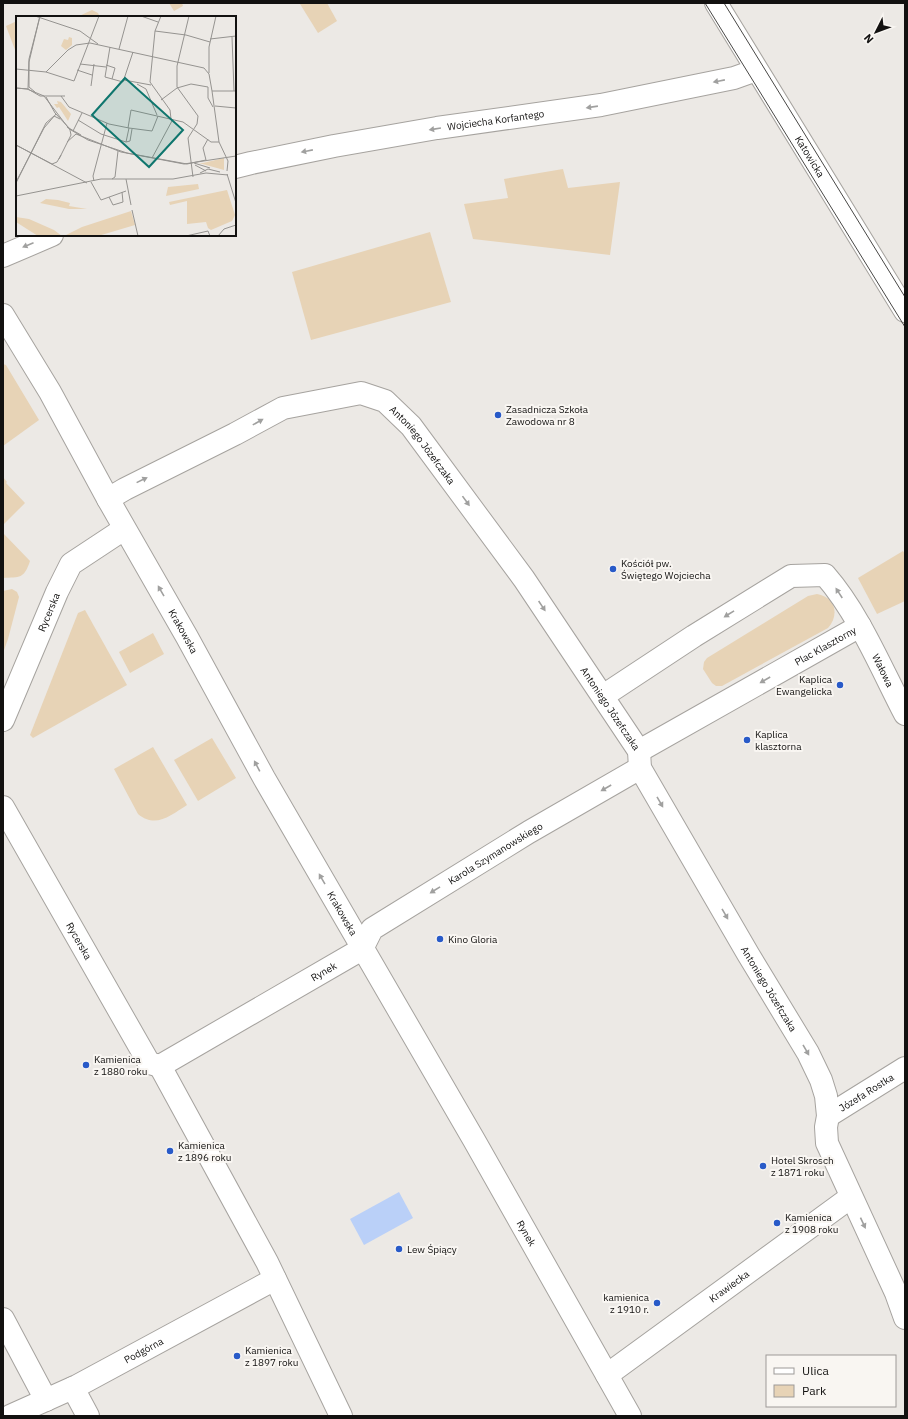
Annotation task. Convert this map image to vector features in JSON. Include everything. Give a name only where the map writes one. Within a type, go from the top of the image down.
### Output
[{"type":"street","name":"Katowicka","points":[[716,3],[905,311]]},
{"type":"street","name":"Wojciecha Korfantego","points":[[236,167],[334,146],[437,128],[601,105],[734,78],[748,73],[756,68]]},
{"type":"street","points":[[3,256],[50,236]]},
{"type":"street","name":"Krakowska","points":[[3,315],[50,392],[124,528],[187,637],[264,778],[362,949]]},
{"type":"street","name":"Antoniego Józefczaka","points":[[108,499],[125,489],[236,434],[283,408],[361,393],[385,401],[411,426],[524,579],[603,696],[748,954],[808,1052],[821,1080],[826,1096],[828,1116],[826,1127],[827,1143],[896,1293],[905,1318]]},
{"type":"street","name":"Rycerska","points":[[3,720],[57,592],[71,564],[124,528]]},
{"type":"street","name":"Plac Klasztorny","points":[[603,696],[694,636],[791,576],[826,575],[837,589],[860,626],[640,760]]},
{"type":"street","name":"Wałowa","points":[[860,626],[905,714]]},
{"type":"street","name":"Karola Szymanowskiego","points":[[362,949],[372,929],[529,832],[640,760]]},
{"type":"street","name":"Rycerska","points":[[3,807],[149,1063],[160,1066]]},
{"type":"street","name":"Rynek","points":[[160,1066],[362,949],[474,1140],[630,1416]]},
{"type":"street","points":[[160,1066],[276,1279],[341,1416]]},
{"type":"street","name":"Józefa Rostka","points":[[828,1116],[905,1068]]},
{"type":"street","name":"Krawiecka","points":[[607,1375],[851,1198]]},
{"type":"street","name":"Podgórna","points":[[10,1416],[73,1388],[276,1279]]},
{"type":"street","points":[[3,1319],[46,1400]]},
{"type":"street","points":[[73,1388],[88,1416]]},
{"type":"green space","points":[[169,3],[182,3],[183,6],[174,11]]},
{"type":"green space","points":[[327,3],[337,21],[318,33],[300,4]]},
{"type":"green space","points":[[92,10],[98,13],[100,16],[79,16]]},
{"type":"green space","points":[[16,21],[16,52],[6,26]]},
{"type":"green space","points":[[563,169],[568,188],[620,182],[610,255],[473,239],[464,204],[508,198],[504,179]]},
{"type":"green space","points":[[430,232],[451,302],[311,340],[292,272]]},
{"type":"green space","points":[[3,364],[6,365],[39,420],[3,446]]},
{"type":"green space","points":[[3,477],[7,482],[6,483],[25,503],[3,525]]},
{"type":"green space","points":[[3,533],[30,561],[26,571],[21,576],[3,578]]},
{"type":"green space","points":[[903,551],[905,554],[905,601],[877,614],[858,578]]},
{"type":"green space","points":[[12,589],[17,592],[19,597],[3,653],[3,591]]},
{"type":"green space","points":[[817,594],[832,602],[834,607],[834,617],[828,628],[722,686],[716,686],[712,683],[703,669],[704,662],[707,658],[808,596]]},
{"type":"green space","points":[[85,610],[127,685],[33,738],[30,735],[78,613]]},
{"type":"green space","points":[[153,633],[164,654],[130,673],[119,652]]},
{"type":"green space","points":[[212,738],[236,778],[198,801],[174,760]]},
{"type":"green space","points":[[153,747],[187,805],[163,819],[157,820],[151,820],[138,814],[114,769]]},
{"type":"water","points":[[399,1192],[413,1218],[364,1245],[350,1219]]},
{"type":"tram line","points":[[705,3],[905,327]]},
{"type":"tram line","points":[[724,3],[905,297]]},
{"type":"place","name":"Zasadnicza Szkoła Zawodowa nr 8","points":[[498,415]]},
{"type":"place","name":"Kościół pw. Świętego Wojciecha","points":[[613,569]]},
{"type":"place","name":"Kaplica Ewangelicka","points":[[840,685]]},
{"type":"place","name":"Kaplica klasztorna","points":[[747,740]]},
{"type":"place","name":"Kino Gloria","points":[[440,939]]},
{"type":"place","name":"Kamienica z 1880 roku","points":[[86,1065]]},
{"type":"place","name":"Kamienica z 1896 roku","points":[[170,1151]]},
{"type":"place","name":"Hotel Skrosch z 1871 roku","points":[[763,1166]]},
{"type":"place","name":"Kamienica z 1908 roku","points":[[777,1223]]},
{"type":"place","name":"Lew Śpiący","points":[[399,1249]]},
{"type":"place","name":"kamienica z 1910 r.","points":[[657,1303]]},
{"type":"place","name":"Kamienica z 1897 roku","points":[[237,1356]]}]
